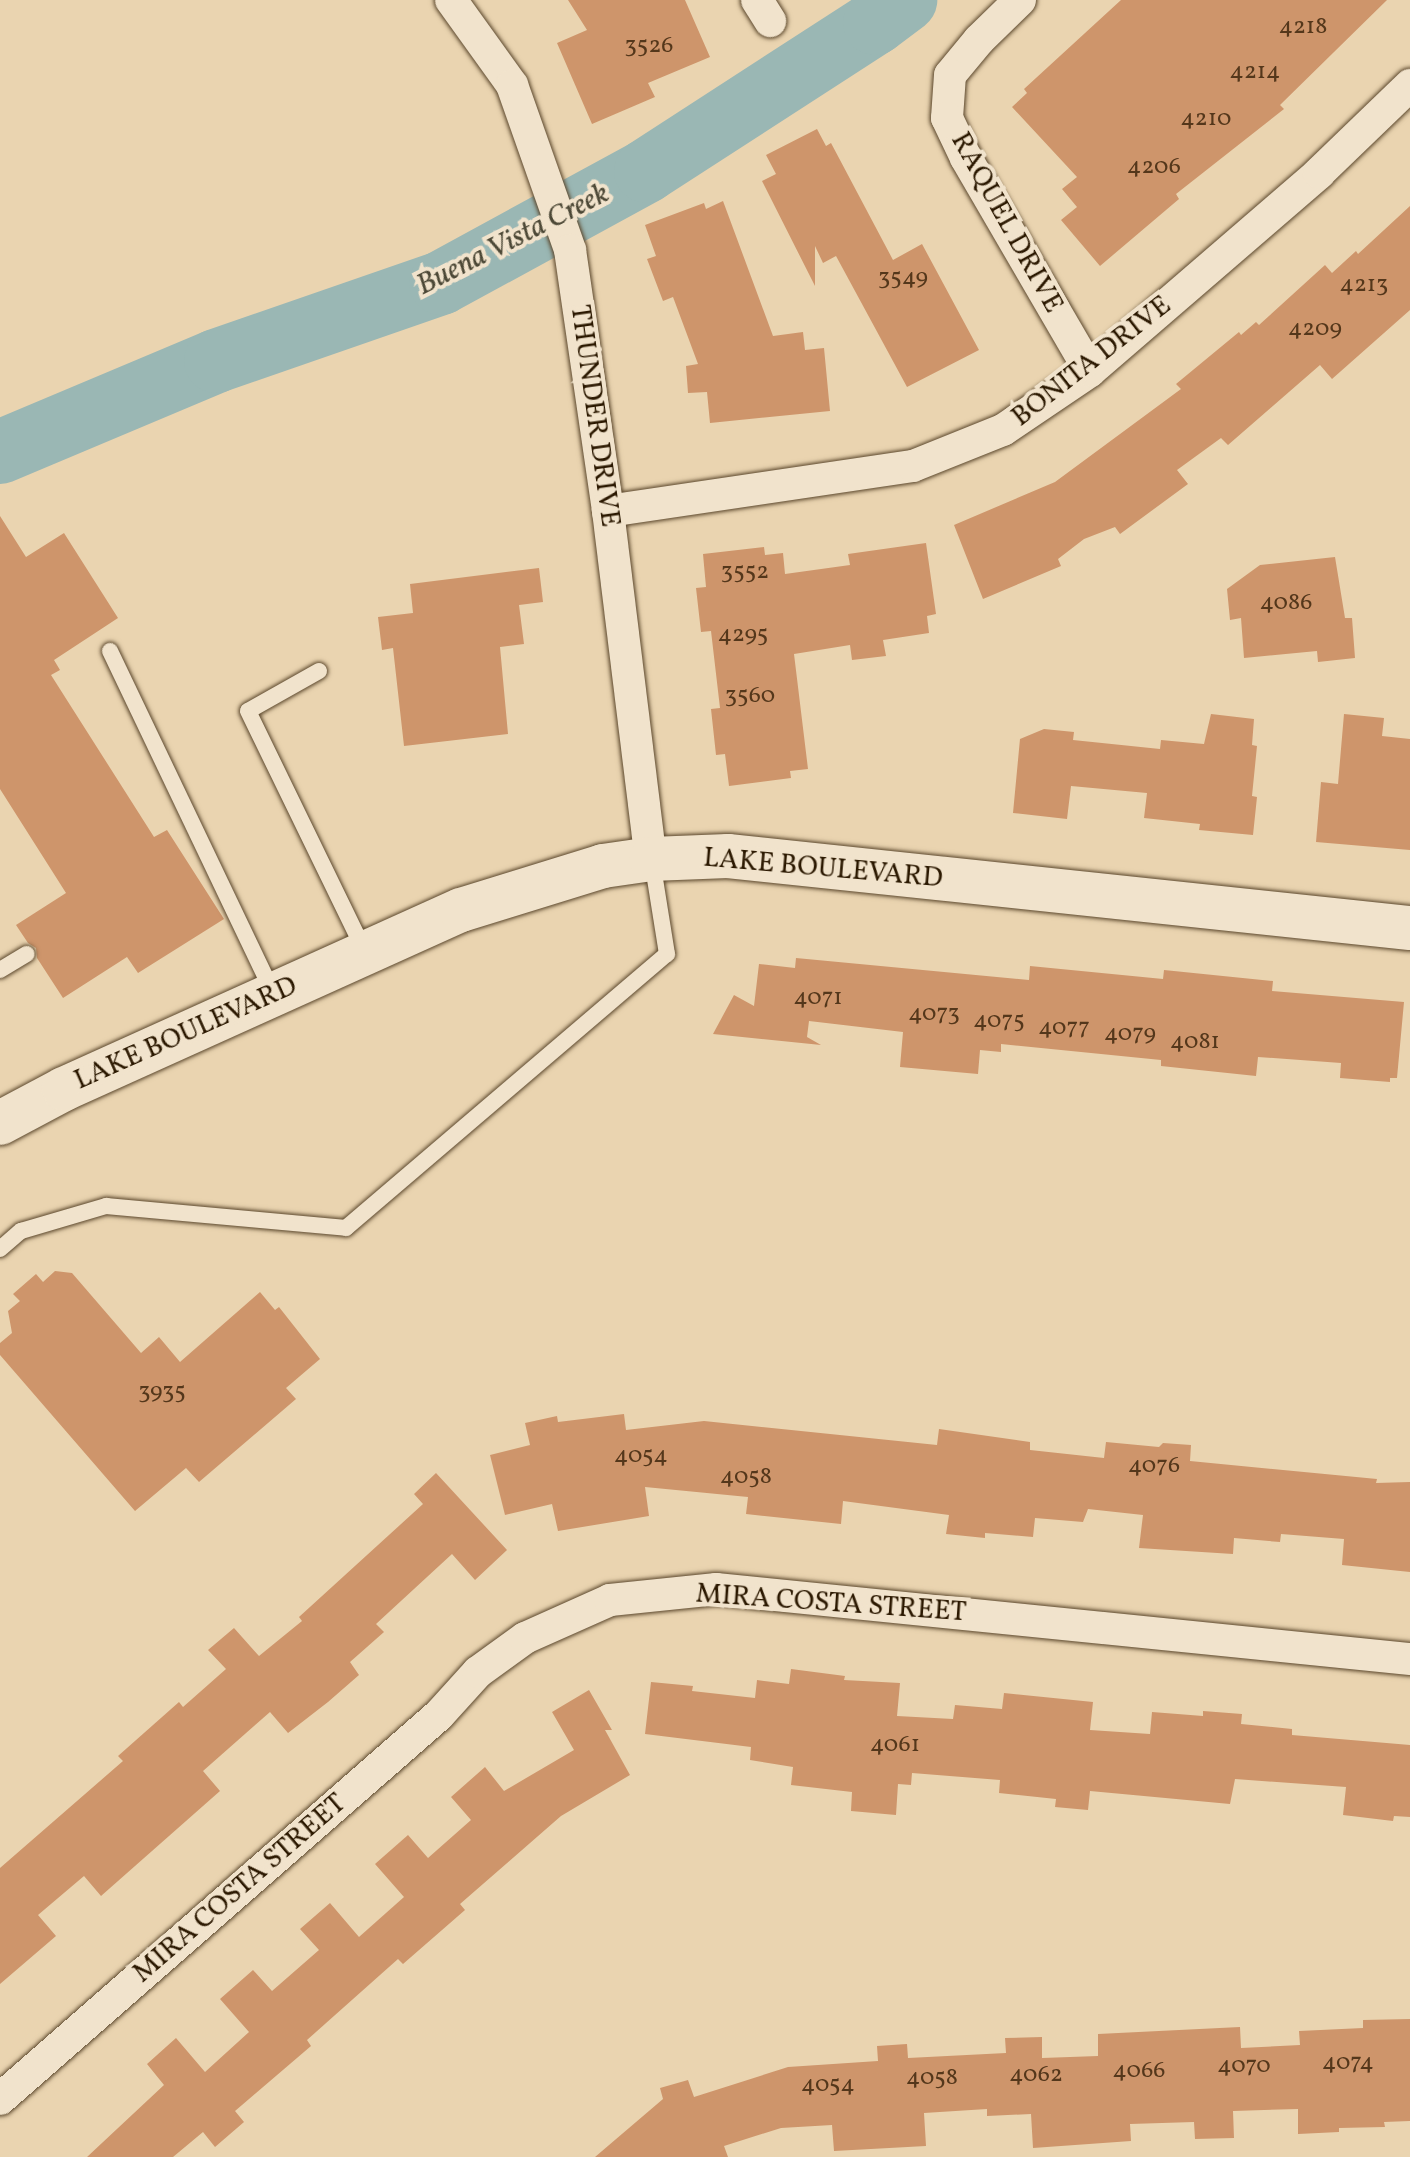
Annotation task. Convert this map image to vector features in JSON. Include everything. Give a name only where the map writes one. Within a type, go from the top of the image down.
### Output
[{"type":"main road","name":"LAKE BOULEVARD","points":[[0,1123],[64,1089],[461,910],[603,866],[651,859],[728,856],[1410,928]]},
{"type":"street","name":"THUNDER DRIVE","points":[[451,0],[512,85],[570,250],[608,511],[651,859]]},
{"type":"street","name":"RAQUEL DRIVE","points":[[1020,0],[979,40],[950,75],[947,118],[966,158],[1090,371]]},
{"type":"street","name":"BONITA DRIVE","points":[[608,511],[913,466],[1003,430],[1090,371],[1319,173],[1410,85]]},
{"type":"street","name":"MIRA COSTA STREET","points":[[0,2099],[439,1715],[478,1672],[525,1638],[610,1600],[716,1589],[1410,1659]]},
{"type":"lane","points":[[110,651],[273,994]]},
{"type":"lane","points":[[319,671],[248,711],[366,953]]},
{"type":"lane","points":[[0,1249],[21,1231],[106,1206],[346,1228],[667,954],[651,859]]},
{"type":"lane","points":[[0,970],[27,954]]},
{"type":"building","points":[[568,0],[685,0],[710,57],[648,83],[655,97],[592,124],[557,43],[587,30]]},
{"type":"building","points":[[1121,0],[1387,0],[1280,105],[1284,109],[1176,194],[1179,199],[1100,266],[1061,220],[1077,207],[1062,189],[1077,177],[1012,107],[1027,93],[1024,89]]},
{"type":"building","points":[[817,129],[826,146],[831,143],[893,260],[922,244],[979,350],[907,387],[836,256],[823,263],[815,246],[815,286],[762,181],[776,174],[766,155]]},
{"type":"building","points":[[723,201],[773,336],[803,332],[805,350],[824,348],[830,411],[710,423],[707,392],[688,393],[686,366],[698,364],[673,297],[663,301],[647,259],[656,256],[645,225],[704,203],[706,209]]},
{"type":"building","points":[[1410,206],[1410,310],[1332,379],[1320,365],[1228,445],[1221,438],[1177,470],[1188,484],[1120,534],[1115,527],[1084,539],[1058,559],[1061,566],[983,599],[954,525],[1055,482],[1181,389],[1176,384],[1239,332],[1241,335],[1256,322],[1259,325],[1325,265],[1332,273],[1356,251],[1358,254]]},
{"type":"building","points":[[0,516],[26,557],[64,533],[118,618],[54,660],[60,670],[51,675],[154,837],[167,830],[224,919],[138,973],[127,957],[63,998],[37,958],[36,948],[28,943],[16,925],[66,893],[0,789]]},
{"type":"building","points":[[926,543],[936,614],[927,616],[929,633],[883,640],[886,656],[852,660],[850,645],[794,654],[808,769],[790,771],[791,778],[729,786],[725,754],[716,755],[711,709],[720,708],[711,631],[701,632],[696,588],[706,587],[703,554],[764,547],[765,555],[783,553],[785,574],[850,565],[848,554]]},
{"type":"building","points":[[1335,557],[1345,618],[1352,618],[1355,658],[1318,662],[1317,651],[1244,658],[1241,618],[1230,620],[1227,589],[1260,565]]},
{"type":"building","points":[[539,568],[543,602],[519,605],[524,644],[500,647],[508,734],[404,746],[393,648],[382,650],[378,617],[413,613],[410,584]]},
{"type":"building","points":[[1211,714],[1254,719],[1252,745],[1257,746],[1252,796],[1257,797],[1253,835],[1199,830],[1200,824],[1144,818],[1147,793],[1071,786],[1067,819],[1013,813],[1020,739],[1044,729],[1074,732],[1073,740],[1160,749],[1161,740],[1204,744]]},
{"type":"building","points":[[1344,714],[1384,718],[1382,736],[1410,739],[1410,850],[1316,842],[1321,782],[1338,784]]},
{"type":"building","points":[[796,958],[1029,980],[1030,966],[1163,979],[1164,970],[1273,981],[1272,991],[1404,1002],[1397,1078],[1390,1078],[1390,1082],[1340,1078],[1341,1063],[1258,1057],[1256,1076],[1161,1066],[1161,1060],[1001,1044],[1001,1052],[980,1050],[978,1074],[900,1067],[903,1032],[809,1021],[807,1037],[821,1045],[713,1034],[734,995],[754,1006],[759,964],[795,968]]},
{"type":"building","points":[[55,1271],[72,1273],[141,1353],[159,1337],[180,1362],[260,1292],[275,1310],[279,1307],[320,1359],[286,1388],[296,1399],[199,1482],[186,1468],[135,1511],[0,1355],[0,1343],[12,1333],[8,1311],[20,1301],[13,1294],[36,1274],[43,1282]]},
{"type":"building","points":[[624,1414],[626,1430],[704,1421],[937,1445],[939,1429],[1030,1442],[1030,1450],[1104,1458],[1106,1442],[1159,1447],[1163,1443],[1191,1445],[1190,1461],[1377,1479],[1376,1483],[1410,1482],[1410,1572],[1342,1565],[1344,1539],[1281,1534],[1280,1542],[1234,1538],[1233,1554],[1139,1548],[1143,1515],[1088,1509],[1083,1522],[1035,1518],[1033,1537],[985,1533],[985,1538],[946,1534],[949,1515],[843,1501],[841,1524],[746,1514],[748,1497],[645,1487],[649,1516],[558,1531],[552,1504],[505,1515],[490,1455],[530,1445],[525,1423],[557,1416],[558,1422]]},
{"type":"building","points":[[436,1473],[507,1550],[475,1580],[452,1554],[376,1624],[384,1632],[350,1662],[359,1675],[288,1733],[270,1712],[203,1771],[220,1791],[101,1896],[84,1876],[38,1915],[56,1936],[0,1984],[0,1868],[123,1761],[118,1756],[179,1702],[183,1707],[226,1669],[208,1650],[234,1628],[259,1656],[302,1621],[299,1617],[423,1504],[414,1494]]},
{"type":"building","points":[[791,1669],[845,1676],[844,1680],[900,1683],[897,1716],[953,1719],[955,1705],[1002,1709],[1004,1693],[1093,1702],[1090,1730],[1150,1734],[1152,1712],[1203,1716],[1203,1711],[1242,1714],[1241,1724],[1292,1729],[1292,1735],[1410,1745],[1410,1817],[1394,1816],[1393,1821],[1343,1815],[1346,1787],[1235,1779],[1230,1804],[1090,1791],[1088,1810],[1055,1807],[1056,1799],[999,1793],[1000,1780],[912,1773],[911,1785],[898,1784],[896,1815],[851,1811],[852,1792],[791,1785],[793,1767],[750,1760],[751,1747],[645,1734],[651,1682],[693,1686],[692,1691],[755,1698],[757,1680],[789,1684]]},
{"type":"building","points":[[589,1690],[612,1730],[605,1730],[630,1775],[561,1816],[460,1904],[465,1910],[403,1964],[398,1959],[307,2040],[311,2046],[235,2111],[244,2122],[215,2147],[203,2132],[173,2157],[87,2157],[164,2085],[147,2064],[176,2038],[205,2072],[249,2032],[220,1999],[253,1970],[272,1991],[319,1950],[300,1929],[330,1903],[359,1937],[404,1897],[375,1864],[408,1835],[428,1858],[471,1820],[451,1797],[485,1767],[504,1791],[574,1750],[552,1712]]},
{"type":"building","points":[[1410,2019],[1410,2121],[1384,2122],[1385,2127],[1339,2128],[1339,2132],[1298,2134],[1298,2109],[1233,2111],[1234,2138],[1195,2139],[1194,2122],[1130,2124],[1131,2141],[1033,2148],[1031,2114],[987,2116],[987,2109],[924,2113],[926,2146],[834,2151],[832,2125],[781,2128],[724,2146],[728,2157],[595,2157],[663,2099],[660,2088],[688,2080],[694,2097],[788,2067],[878,2061],[877,2046],[907,2044],[908,2058],[1006,2053],[1005,2038],[1042,2037],[1042,2058],[1098,2056],[1098,2034],[1240,2027],[1241,2048],[1300,2045],[1299,2031],[1363,2028],[1363,2020]]},
{"type":"waterway","name":"Buena Vista Creek","points":[[0,452],[216,361],[441,283],[646,171],[875,23],[905,0]]}]
